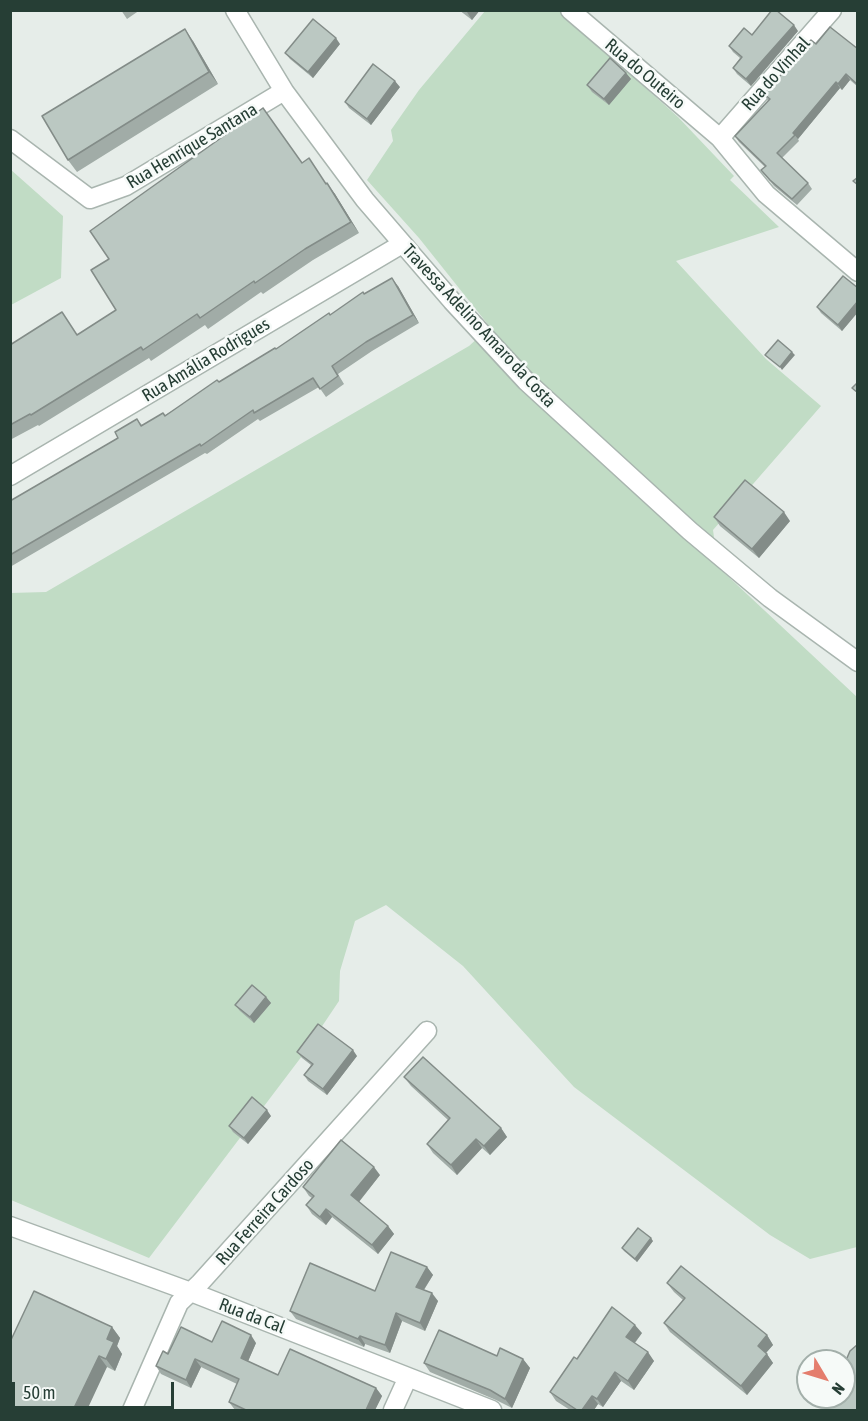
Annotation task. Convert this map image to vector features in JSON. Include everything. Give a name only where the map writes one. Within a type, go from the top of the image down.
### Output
[{"type":"street","name":"Travessa Adelino Amaro da Costa","points":[[236,10],[284,91],[365,200],[452,301],[535,389],[699,538],[770,598],[858,662]]},
{"type":"street","name":"Rua do Outeiro","points":[[570,10],[720,138],[766,194],[858,272]]},
{"type":"street","name":"Rua do Vinhal","points":[[720,138],[832,10]]},
{"type":"street","name":"Rua Henrique Santana","points":[[10,139],[90,199],[126,186],[284,91]]},
{"type":"street","name":"Rua Amália Rodrigues","points":[[10,476],[402,244]]},
{"type":"street","name":"Rua Ferreira Cardoso","points":[[132,1410],[179,1304],[427,1031]]},
{"type":"street","name":"Rua da Cal","points":[[10,1226],[191,1292],[492,1410]]},
{"type":"street","points":[[393,1410],[408,1377]]},
{"type":"green space","points":[[485,11],[560,11],[678,117],[734,176],[730,180],[779,227],[676,261],[766,359],[821,406],[713,530],[718,567],[857,697],[857,1247],[810,1259],[770,1235],[574,1087],[463,966],[386,905],[355,921],[340,971],[339,1001],[302,1056],[149,1258],[11,1200],[10,593],[46,592],[469,346],[490,327],[419,238],[367,180],[393,141],[391,130],[419,90]]},
{"type":"green space","points":[[10,169],[63,216],[61,278],[11,305]]},
{"type":"building","points":[[772,10],[776,10],[794,25],[746,79],[733,68],[742,57],[729,46],[744,28],[752,35]]},
{"type":"building","points":[[313,19],[336,38],[308,72],[285,53]]},
{"type":"building","points":[[830,27],[858,49],[858,85],[846,74],[838,84],[836,82],[793,133],[795,135],[777,153],[808,183],[792,199],[770,180],[761,170],[766,166],[735,136],[770,99],[764,94],[811,40],[816,44]]},
{"type":"building","points":[[185,29],[209,72],[68,160],[42,116]]},
{"type":"building","points":[[610,58],[626,73],[604,99],[587,85]]},
{"type":"building","points":[[373,64],[395,81],[367,119],[345,102]]},
{"type":"building","points":[[263,108],[302,163],[309,158],[351,222],[305,249],[255,283],[254,281],[200,318],[197,314],[143,350],[141,347],[31,415],[10,425],[10,345],[62,312],[77,335],[116,310],[91,270],[109,259],[90,231]]},
{"type":"building","points":[[843,276],[858,288],[858,301],[838,325],[817,307]]},
{"type":"building","points":[[392,278],[413,315],[366,342],[332,366],[338,376],[320,389],[313,378],[254,413],[253,410],[201,446],[200,444],[10,555],[10,501],[118,438],[115,432],[137,419],[141,426],[163,413],[165,416],[217,380],[219,382],[276,349],[363,292],[364,294]]},
{"type":"building","points":[[778,340],[792,352],[780,367],[765,355]]},
{"type":"building","points":[[858,382],[858,393],[852,388]]},
{"type":"building","points":[[745,480],[784,512],[752,549],[714,517]]},
{"type":"building","points":[[252,985],[266,997],[250,1017],[235,1005]]},
{"type":"building","points":[[318,1024],[353,1050],[323,1089],[304,1075],[313,1064],[297,1052]]},
{"type":"building","points":[[423,1057],[501,1128],[484,1146],[476,1139],[451,1165],[427,1144],[450,1118],[404,1077]]},
{"type":"building","points":[[252,1097],[267,1110],[244,1138],[229,1126]]},
{"type":"building","points":[[341,1140],[374,1167],[351,1195],[388,1226],[372,1245],[326,1209],[320,1217],[306,1205],[314,1196],[303,1187]]},
{"type":"building","points":[[638,1228],[651,1238],[635,1259],[622,1248]]},
{"type":"building","points":[[391,1252],[427,1267],[416,1287],[432,1293],[420,1323],[396,1313],[385,1345],[360,1336],[358,1339],[290,1311],[310,1263],[375,1291]]},
{"type":"building","points":[[681,1266],[767,1335],[758,1346],[767,1354],[741,1386],[664,1323],[685,1298],[667,1283]]},
{"type":"building","points":[[34,1291],[112,1327],[107,1339],[114,1342],[106,1359],[99,1356],[73,1410],[10,1410],[10,1342]]},
{"type":"building","points":[[612,1307],[635,1325],[626,1337],[648,1352],[628,1381],[615,1372],[597,1399],[592,1396],[582,1410],[577,1410],[550,1392],[574,1357],[577,1359]]},
{"type":"building","points":[[222,1321],[251,1335],[241,1358],[278,1375],[290,1349],[376,1388],[366,1410],[246,1410],[229,1402],[239,1379],[195,1359],[186,1380],[156,1366],[163,1351],[168,1354],[181,1327],[212,1342]]},
{"type":"building","points":[[439,1330],[497,1356],[500,1348],[523,1359],[505,1399],[490,1390],[424,1363]]},
{"type":"building","points":[[858,1344],[858,1410],[826,1410],[856,1409],[856,1349],[852,1349]]}]
